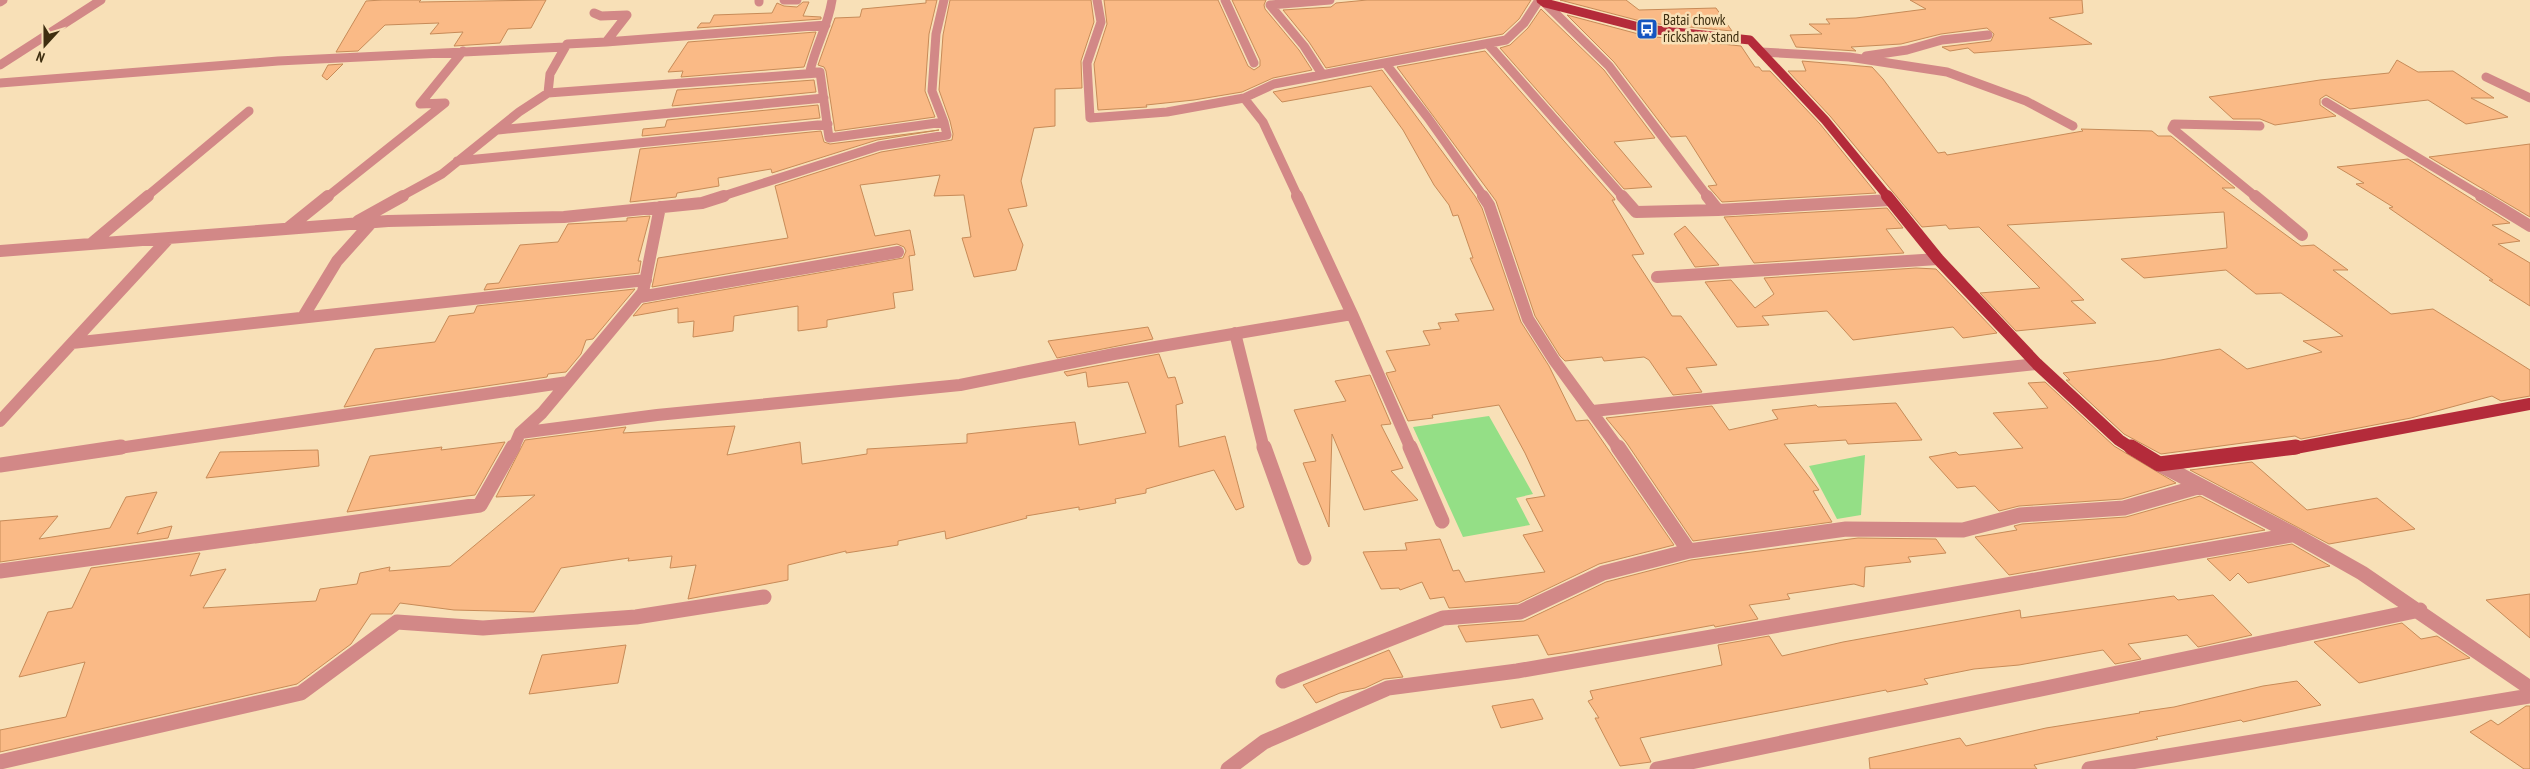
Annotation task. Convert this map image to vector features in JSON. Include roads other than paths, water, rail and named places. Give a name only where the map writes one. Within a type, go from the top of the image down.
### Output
[{"type":"main road","points":[[1542,1],[1647,29],[1750,40],[1825,120],[1938,259],[2037,364],[2119,440],[2159,464],[2282,450],[2530,404]]},
{"type":"street","points":[[0,65],[101,0]]},
{"type":"street","points":[[784,0],[798,0]]},
{"type":"street","points":[[820,72],[810,72],[814,48],[826,25],[832,0]]},
{"type":"street","points":[[0,251],[372,222],[564,217],[702,203],[879,146],[947,135],[932,91],[936,34],[944,0]]},
{"type":"street","points":[[1097,0],[1101,22],[1087,62],[1090,118],[1162,115],[1203,109],[1244,98],[1274,84],[1506,40],[1524,23],[1542,1],[1592,47],[1609,66],[1718,210]]},
{"type":"street","points":[[1225,0],[1254,63]]},
{"type":"street","points":[[1268,3],[1330,0]]},
{"type":"street","points":[[1268,3],[1304,46],[1322,74]]},
{"type":"street","points":[[594,13],[601,16],[627,15],[606,42]]},
{"type":"street","points":[[548,93],[550,74],[567,44],[826,25]]},
{"type":"street","points":[[1852,58],[1907,50],[1942,40],[1988,34]]},
{"type":"street","points":[[1488,44],[1636,212],[1718,210],[1890,200]]},
{"type":"street","points":[[0,83],[278,61],[565,47]]},
{"type":"street","points":[[286,229],[445,103],[420,104],[463,51]]},
{"type":"street","points":[[1761,52],[1852,58],[1947,72],[2026,101],[2073,126]]},
{"type":"street","points":[[1386,64],[1428,118],[1489,205],[1528,319],[1554,360],[1593,412],[1689,551]]},
{"type":"street","points":[[353,224],[442,174],[457,160],[548,93],[820,72]]},
{"type":"street","points":[[820,72],[829,138],[944,122]]},
{"type":"street","points":[[2486,77],[2530,98]]},
{"type":"street","points":[[497,130],[824,98]]},
{"type":"street","points":[[1244,98],[1263,122],[1352,314],[1442,521]]},
{"type":"street","points":[[2326,102],[2530,226]]},
{"type":"street","points":[[92,243],[249,111]]},
{"type":"street","points":[[457,160],[828,124]]},
{"type":"street","points":[[2260,126],[2174,124],[2172,128],[2302,235]]},
{"type":"street","points":[[0,571],[480,505],[509,458],[520,433],[542,413],[640,297],[646,280],[660,207]]},
{"type":"street","points":[[302,318],[337,262],[372,222]]},
{"type":"street","points":[[0,421],[169,238]]},
{"type":"street","points":[[640,297],[898,252]]},
{"type":"street","points":[[1657,276],[1938,259]]},
{"type":"street","points":[[72,343],[646,280]]},
{"type":"street","points":[[520,433],[656,415],[960,385],[1235,333],[1352,314]]},
{"type":"street","points":[[1235,333],[1259,435],[1304,558]]},
{"type":"street","points":[[1593,412],[2037,364]]},
{"type":"street","points":[[0,465],[568,382]]},
{"type":"street","points":[[2159,464],[2337,558],[2420,610],[2530,688]]},
{"type":"street","points":[[1283,681],[1443,618],[1520,612],[1603,573],[1689,551],[1846,529],[1963,530],[2020,515],[2124,508],[2201,486]]},
{"type":"street","points":[[1228,769],[1264,742],[1388,688],[1517,671],[2291,535]]},
{"type":"street","points":[[0,762],[301,693],[397,622],[483,628],[636,617],[764,597]]},
{"type":"street","points":[[1657,769],[2420,610]]},
{"type":"street","points":[[2512,676],[2530,674]]},
{"type":"street","points":[[2089,769],[2530,696]]},
{"type":"place","name":"Batai chowk rickshaw stand","points":[[1647,29]]}]
